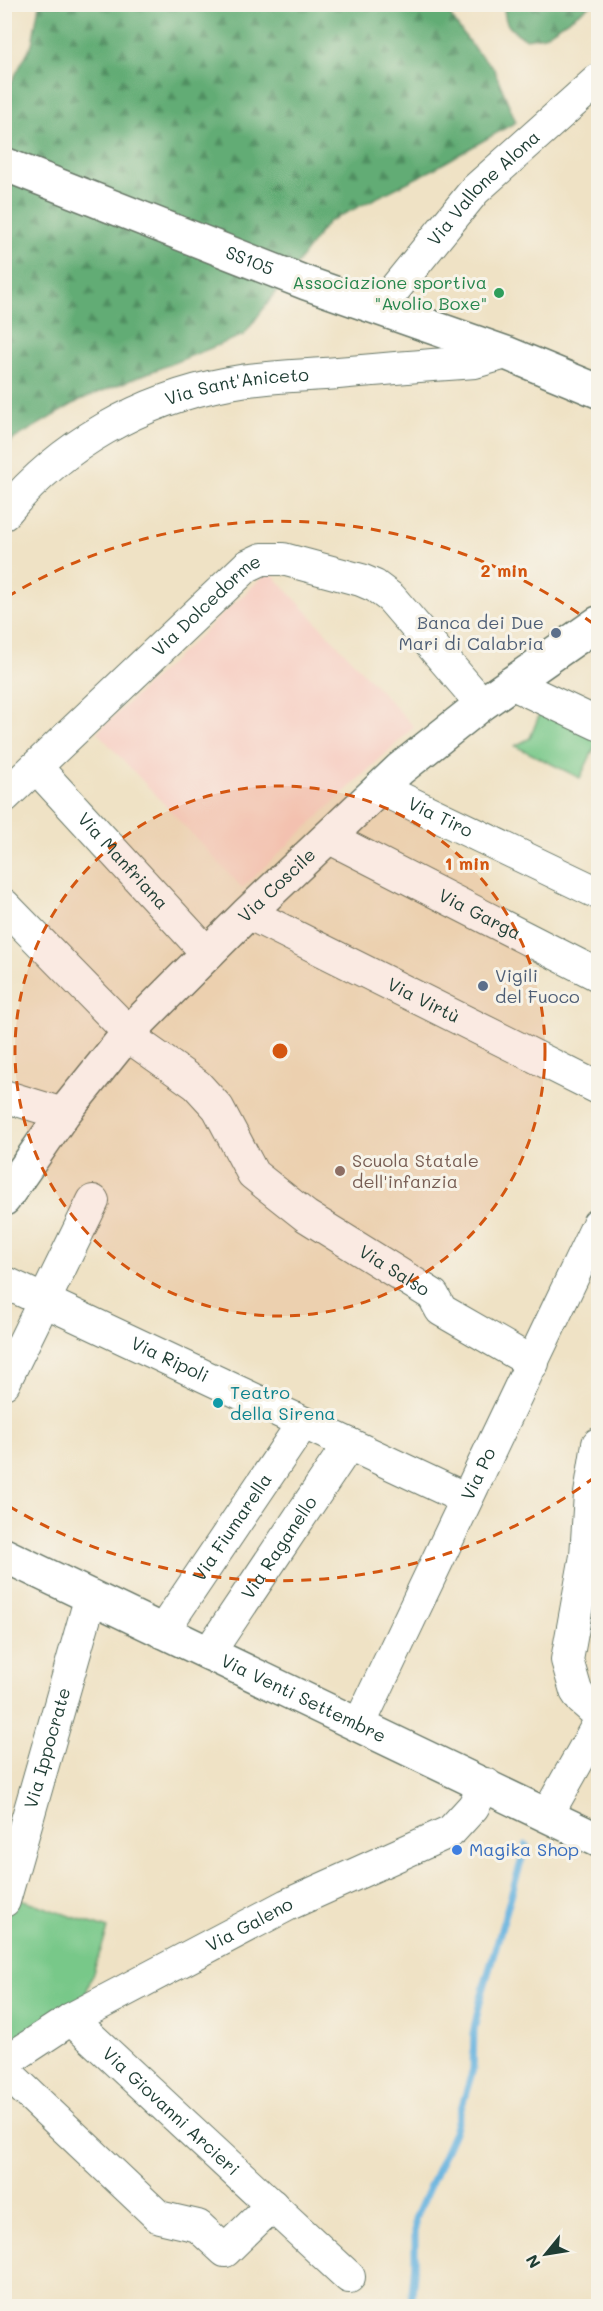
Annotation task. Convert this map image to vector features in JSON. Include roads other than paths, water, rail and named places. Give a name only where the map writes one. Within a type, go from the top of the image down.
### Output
[{"type":"main road","name":"SS105","points":[[4,164],[306,283],[506,353],[598,391]]},
{"type":"main road","name":"Via Coscile","points":[[4,1199],[63,1114],[129,1032],[248,914],[330,838],[379,788],[482,704],[598,623]]},
{"type":"main road","name":"Via Venti Settembre","points":[[6,1555],[208,1654],[486,1784],[598,1840]]},
{"type":"street","name":"Via Vallone Alona","points":[[380,308],[475,190],[598,80]]},
{"type":"street","name":"Via Sant'Aniceto","points":[[4,514],[33,483],[84,441],[113,424],[170,398],[230,382],[475,362],[506,353]]},
{"type":"street","name":"Via Dolcedorme","points":[[4,797],[247,567],[262,559],[283,559],[361,580],[375,586],[391,598],[482,704]]},
{"type":"street","points":[[511,683],[598,724]]},
{"type":"street","name":"Via Manfriana","points":[[36,767],[208,954]]},
{"type":"street","name":"Via Tiro","points":[[379,788],[598,893]]},
{"type":"street","name":"Via Garga","points":[[330,838],[598,975]]},
{"type":"street","points":[[4,904],[129,1032]]},
{"type":"street","name":"Via Virtù","points":[[248,914],[598,1088]]},
{"type":"street","name":"Via Salso","points":[[129,1032],[142,1046],[197,1085],[218,1108],[253,1174],[306,1216],[433,1295],[441,1310],[533,1364]]},
{"type":"street","points":[[4,1096],[63,1114]]},
{"type":"street","points":[[4,1383],[93,1201]]},
{"type":"street","name":"Via Po","points":[[359,1725],[598,1224]]},
{"type":"street","name":"Via Ripoli","points":[[4,1282],[466,1498]]},
{"type":"street","name":"Via Fiumarella","points":[[162,1632],[303,1423]]},
{"type":"street","name":"Via Raganello","points":[[208,1654],[349,1444]]},
{"type":"street","points":[[598,1444],[590,1494],[586,1556],[567,1660],[576,1691],[582,1700],[598,1714]]},
{"type":"street","name":"Via Ippocrate","points":[[7,1883],[91,1596]]},
{"type":"street","points":[[547,1815],[598,1725]]},
{"type":"street","name":"Via Galeno","points":[[4,2063],[71,2019],[287,1905],[451,1831],[473,1807],[486,1784]]},
{"type":"street","name":"Via Giovanni Arcieri","points":[[71,2019],[349,2277]]},
{"type":"street","points":[[4,2070],[159,2217],[198,2226],[225,2251],[272,2205]]},
{"type":"waterway","points":[[411,2306],[415,2261],[415,2219],[454,2132],[473,2069],[474,2029],[481,1997],[526,1845]]},
{"type":"place","name":"Associazione sportiva \"Avolio Boxe\"","points":[[499,293]]},
{"type":"place","name":"Banca dei Due Mari di Calabria","points":[[556,633]]},
{"type":"place","name":"Vigili del Fuoco","points":[[483,986]]},
{"type":"place","name":"Scuola Statale dell'infanzia","points":[[340,1171]]},
{"type":"place","name":"Teatro della Sirena","points":[[218,1403]]},
{"type":"place","name":"Magika Shop","points":[[457,1850]]}]
